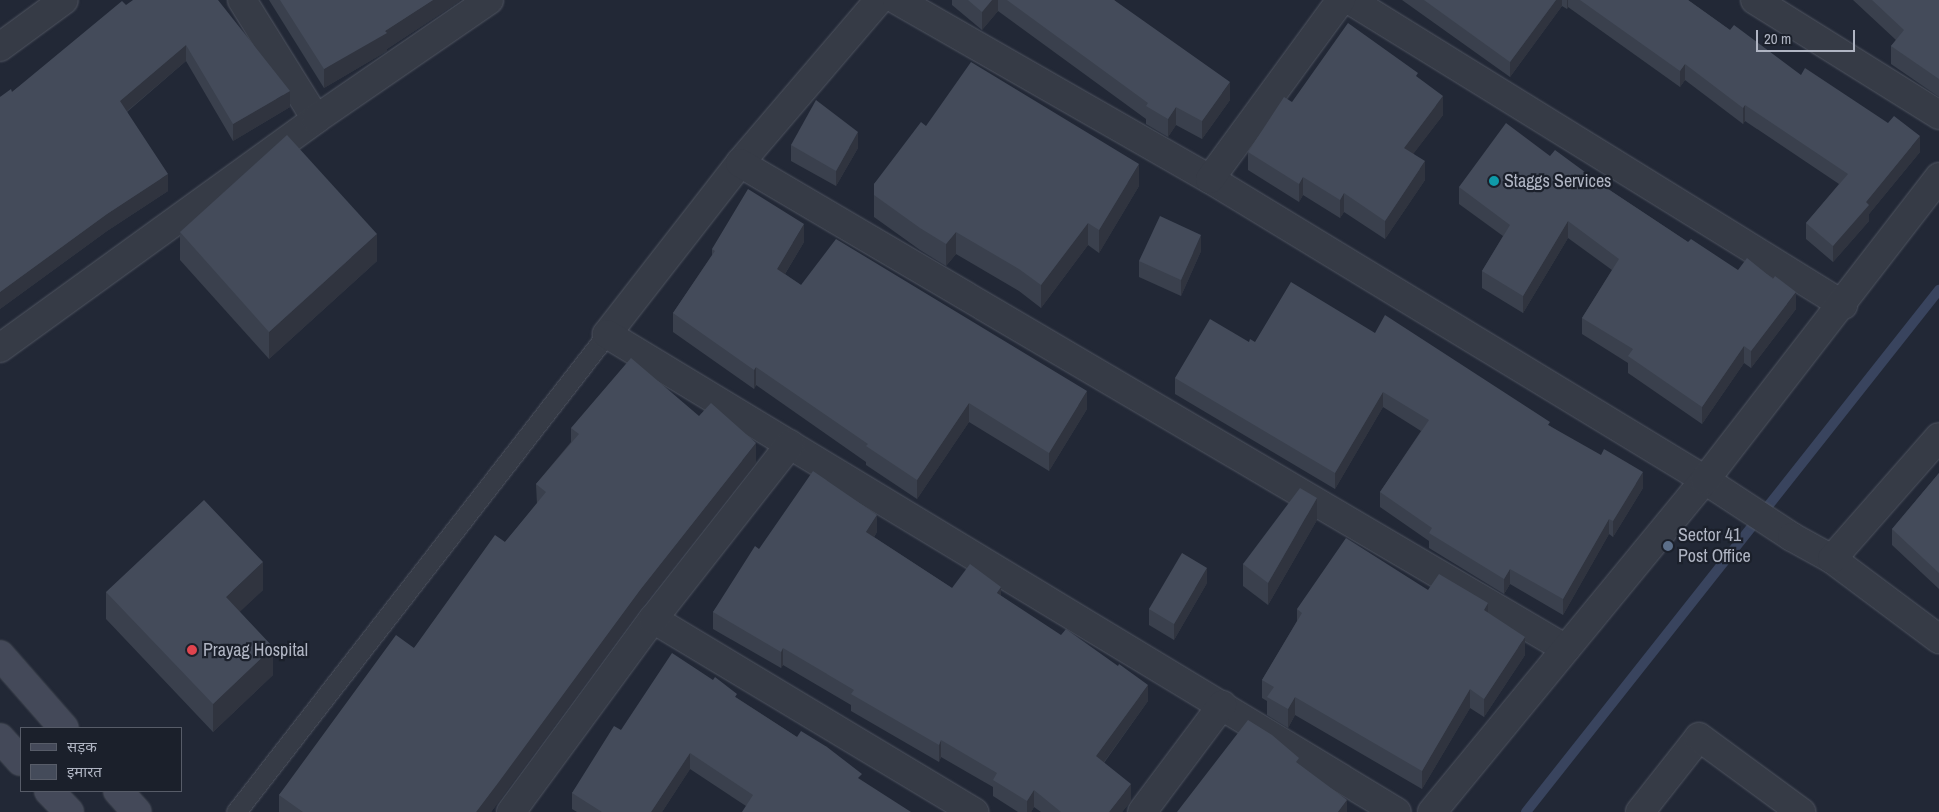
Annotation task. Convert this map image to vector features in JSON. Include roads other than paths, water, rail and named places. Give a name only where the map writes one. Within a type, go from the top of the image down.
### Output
[{"type":"street","points":[[0,47],[64,0]]},
{"type":"street","points":[[242,0],[316,120]]},
{"type":"street","points":[[0,348],[316,120],[489,0]]},
{"type":"street","points":[[879,0],[740,162],[607,334],[1397,812]]},
{"type":"street","points":[[897,0],[1210,179],[1705,480],[1792,537],[1832,559],[1939,639]]},
{"type":"street","points":[[1210,179],[1341,0]]},
{"type":"street","points":[[1350,0],[1843,305]]},
{"type":"street","points":[[1754,0],[1790,9],[1939,115]]},
{"type":"street","points":[[740,162],[1566,649]]},
{"type":"street","points":[[1432,812],[1705,480],[1843,305],[1939,177]]},
{"type":"street","points":[[1832,559],[1939,437]]},
{"type":"street","points":[[514,811],[653,619],[790,444]]},
{"type":"street","points":[[653,619],[974,812]]},
{"type":"street","points":[[4,665],[63,727]]},
{"type":"street","points":[[1142,812],[1222,705]]},
{"type":"street","points":[[1640,812],[1699,737],[1801,812]]},
{"type":"street","points":[[0,738],[20,760]]},
{"type":"street","points":[[50,792],[69,812]]},
{"type":"street","points":[[119,792],[137,812]]},
{"type":"lane","points":[[236,812],[607,334]]},
{"type":"waterway","points":[[1526,812],[1939,290]]},
{"type":"place","name":"Staggs Services","points":[[1494,181]]},
{"type":"place","name":"Sector 41 Post Office","points":[[1668,546]]},
{"type":"place","name":"Prayag Hospital","points":[[192,650]]}]
